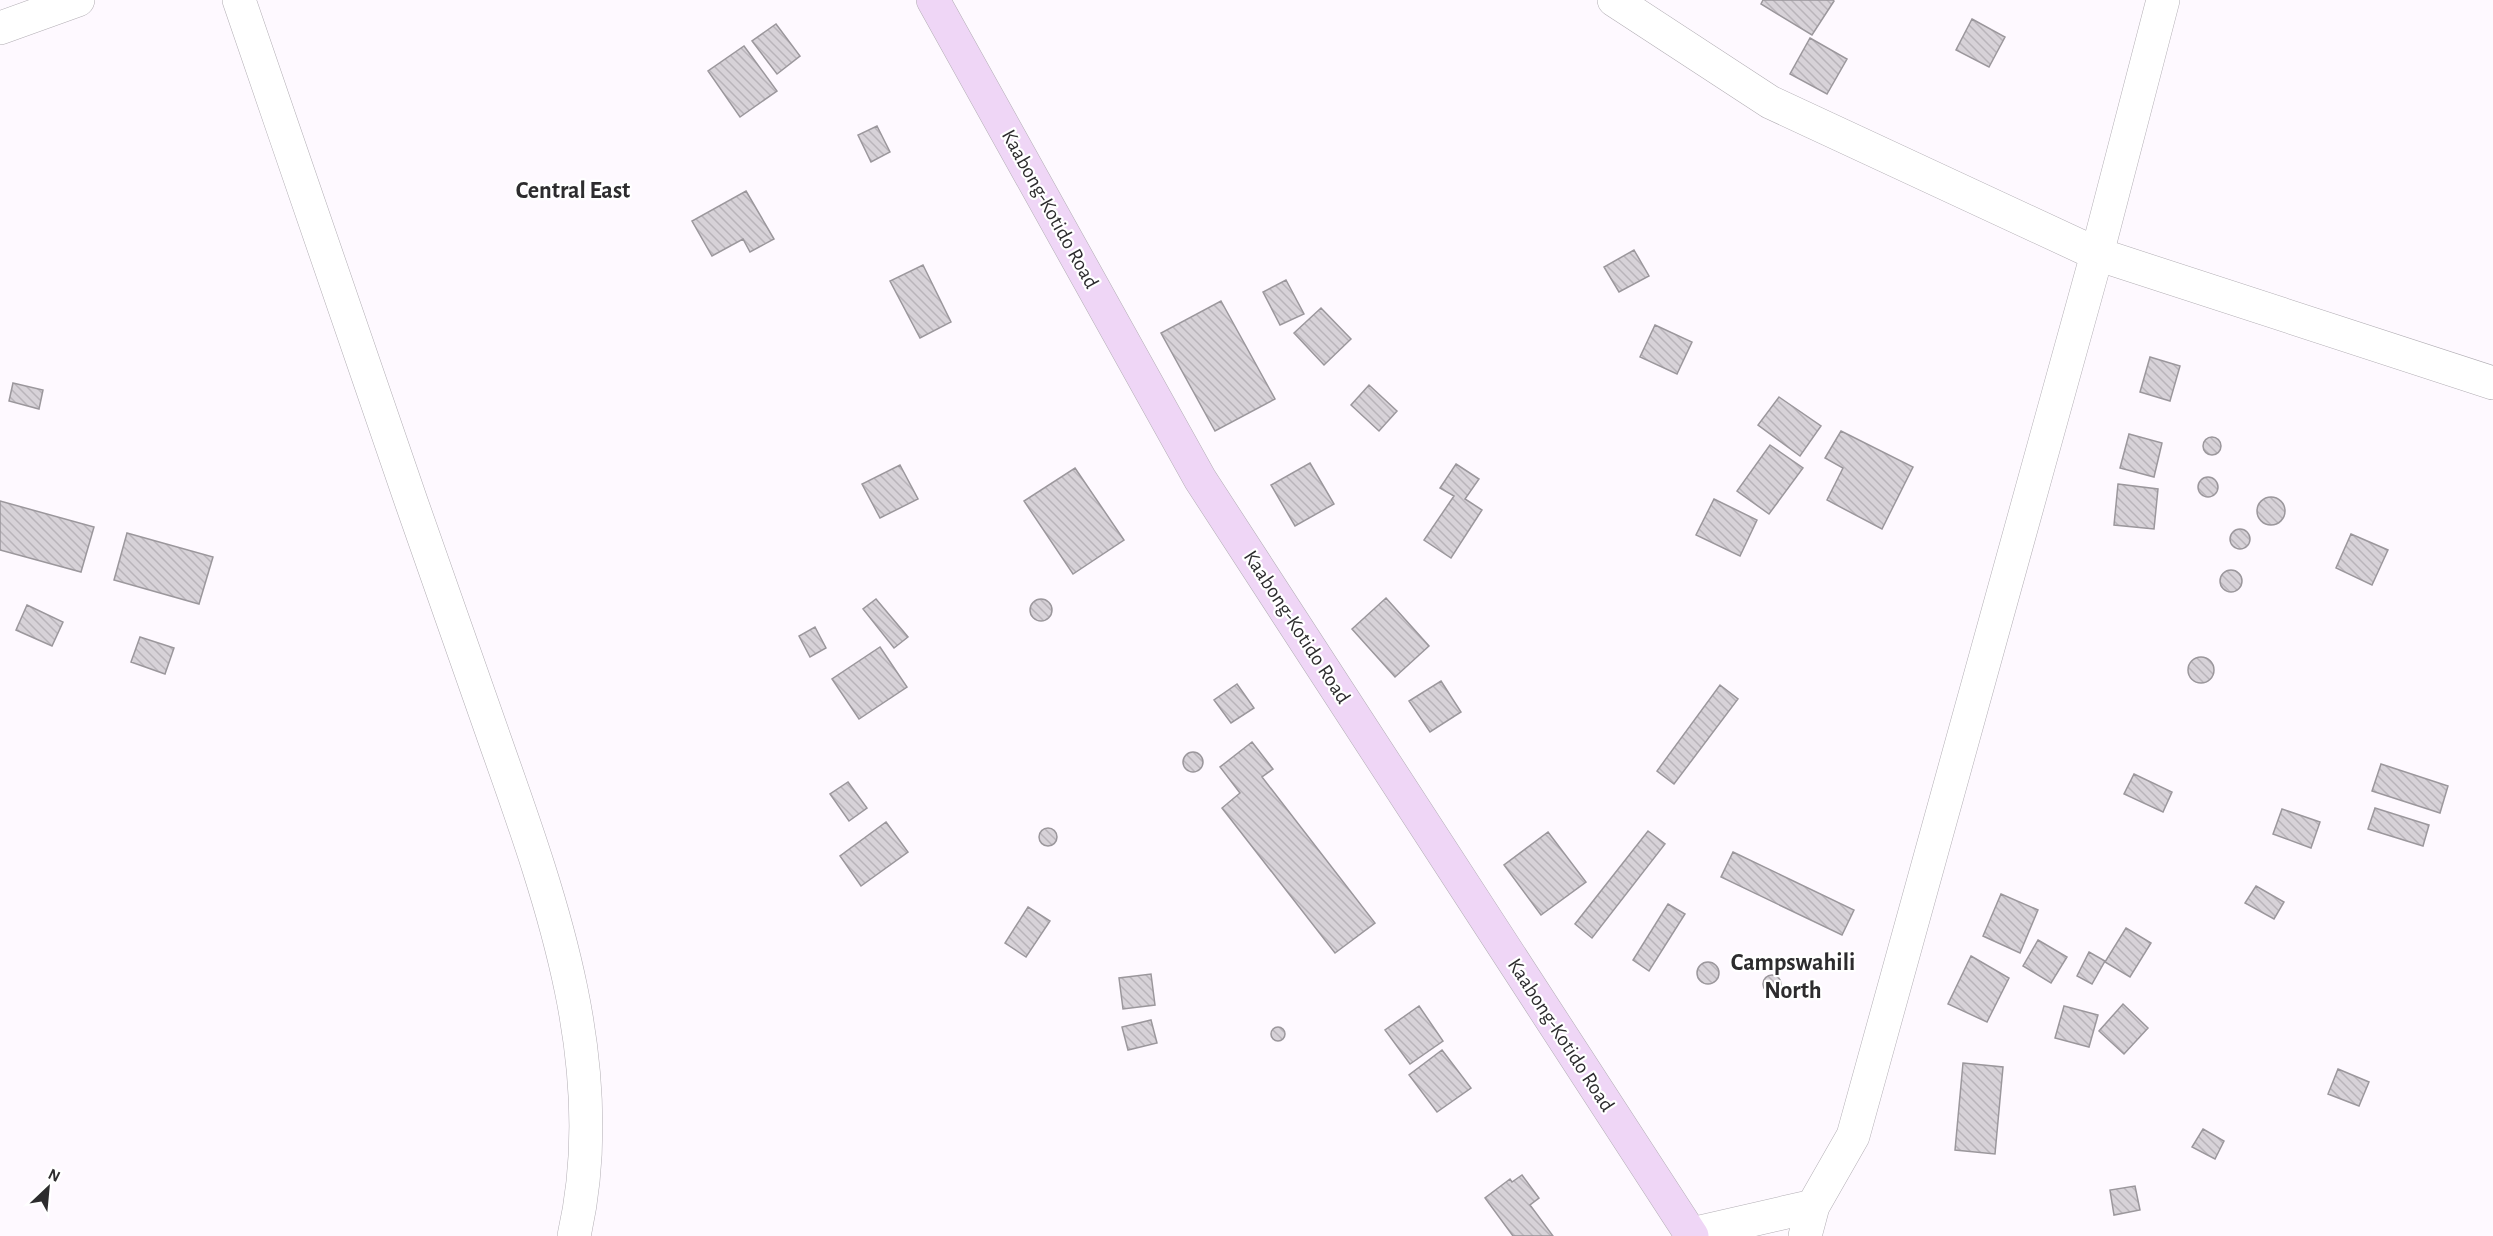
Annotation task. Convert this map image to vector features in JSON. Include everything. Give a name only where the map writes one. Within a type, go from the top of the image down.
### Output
[{"type":"main road","name":"Kaabong-Kotido Road","points":[[933,0],[1200,479],[1691,1235]]},
{"type":"street","points":[[0,28],[78,0]]},
{"type":"street","points":[[240,0],[393,450],[511,785],[567,964],[587,1100],[581,1207],[574,1236]]},
{"type":"street","points":[[1614,0],[1770,102],[2097,254],[2493,383]]},
{"type":"street","points":[[1691,1235],[1809,1221],[1853,1136],[2097,254],[2163,0]]},
{"type":"building","points":[[1763,0],[1834,1],[1812,35],[1761,4]]},
{"type":"building","points":[[1972,19],[2005,37],[1989,67],[1956,50]]},
{"type":"building","points":[[776,24],[800,56],[777,74],[752,41]]},
{"type":"building","points":[[1810,38],[1847,59],[1827,94],[1790,74]]},
{"type":"building","points":[[744,46],[777,91],[740,117],[708,71]]},
{"type":"building","points":[[877,126],[890,152],[871,162],[858,135]]},
{"type":"building","points":[[746,191],[774,239],[750,252],[743,239],[712,256],[692,221]]},
{"type":"building","points":[[1634,250],[1649,276],[1619,292],[1604,267]]},
{"type":"building","points":[[923,265],[951,322],[920,338],[890,281]]},
{"type":"building","points":[[1286,280],[1304,314],[1280,325],[1263,292]]},
{"type":"building","points":[[1221,301],[1275,399],[1215,431],[1161,333]]},
{"type":"building","points":[[1321,308],[1351,339],[1324,365],[1294,333]]},
{"type":"building","points":[[1655,325],[1692,342],[1677,374],[1640,357]]},
{"type":"building","points":[[2150,357],[2180,366],[2170,401],[2140,392]]},
{"type":"building","points":[[13,383],[43,390],[39,409],[9,401]]},
{"type":"building","points":[[1369,385],[1397,411],[1379,431],[1351,405]]},
{"type":"building","points":[[1779,397],[1821,426],[1800,456],[1758,425]]},
{"type":"building","points":[[1841,431],[1913,467],[1882,529],[1827,500],[1843,468],[1825,458]]},
{"type":"building","points":[[2129,434],[2162,443],[2154,477],[2120,468]]},
{"type":"building","points":[[2208,437],[2216,437],[2221,442],[2219,453],[2208,455],[2203,450],[2203,442]]},
{"type":"building","points":[[1770,445],[1803,468],[1769,514],[1737,491]]},
{"type":"building","points":[[1310,463],[1334,504],[1295,526],[1271,485]]},
{"type":"building","points":[[1456,464],[1479,479],[1465,499],[1482,510],[1451,558],[1424,540],[1454,496],[1440,488]]},
{"type":"building","points":[[900,465],[918,499],[880,518],[862,484]]},
{"type":"building","points":[[1075,468],[1124,540],[1073,574],[1024,501]]},
{"type":"building","points":[[2208,477],[2215,480],[2218,487],[2215,494],[2208,497],[2201,494],[2198,487],[2201,480]]},
{"type":"building","points":[[2118,484],[2158,489],[2154,529],[2114,525]]},
{"type":"building","points":[[2271,497],[2281,501],[2285,511],[2281,521],[2271,525],[2261,521],[2257,511],[2261,501]]},
{"type":"building","points":[[1714,499],[1757,520],[1740,556],[1696,535]]},
{"type":"building","points":[[0,501],[94,527],[81,572],[0,550]]},
{"type":"building","points":[[2240,529],[2247,532],[2250,539],[2247,546],[2240,549],[2233,546],[2230,539],[2233,532]]},
{"type":"building","points":[[127,533],[213,557],[199,604],[114,580]]},
{"type":"building","points":[[2351,534],[2388,550],[2372,585],[2336,568]]},
{"type":"building","points":[[2231,570],[2239,573],[2242,581],[2239,589],[2231,592],[2223,589],[2220,581],[2223,573]]},
{"type":"building","points":[[1386,598],[1429,646],[1395,677],[1352,629]]},
{"type":"building","points":[[876,599],[908,637],[894,648],[863,609]]},
{"type":"building","points":[[1041,599],[1049,602],[1052,610],[1049,618],[1041,621],[1033,618],[1030,610],[1033,602]]},
{"type":"building","points":[[27,605],[63,622],[52,646],[16,630]]},
{"type":"building","points":[[815,627],[826,648],[810,657],[799,636]]},
{"type":"building","points":[[140,637],[174,648],[165,674],[131,662]]},
{"type":"building","points":[[880,647],[907,687],[859,719],[832,679]]},
{"type":"building","points":[[2201,657],[2210,661],[2214,670],[2210,679],[2201,683],[2192,679],[2188,670],[2192,661]]},
{"type":"building","points":[[1441,681],[1461,712],[1430,732],[1409,701]]},
{"type":"building","points":[[1237,684],[1254,708],[1231,723],[1214,700]]},
{"type":"building","points":[[1720,685],[1738,699],[1674,784],[1657,771]]},
{"type":"building","points":[[1252,742],[1273,769],[1262,777],[1375,923],[1335,953],[1222,808],[1240,793],[1220,767]]},
{"type":"building","points":[[1193,752],[1200,755],[1203,762],[1200,769],[1193,772],[1186,769],[1183,762],[1186,755]]},
{"type":"building","points":[[2381,764],[2448,786],[2440,813],[2372,791]]},
{"type":"building","points":[[2134,774],[2172,792],[2163,812],[2124,794]]},
{"type":"building","points":[[848,782],[867,808],[849,821],[830,794]]},
{"type":"building","points":[[2375,808],[2429,825],[2423,846],[2368,829]]},
{"type":"building","points":[[2282,809],[2320,822],[2311,848],[2273,834]]},
{"type":"building","points":[[886,822],[908,852],[861,886],[840,856]]},
{"type":"building","points":[[1048,828],[1054,831],[1057,837],[1054,843],[1048,846],[1042,843],[1039,837],[1042,831]]},
{"type":"building","points":[[1648,831],[1665,844],[1592,938],[1575,924]]},
{"type":"building","points":[[1548,832],[1586,882],[1541,915],[1504,865]]},
{"type":"building","points":[[1733,852],[1854,910],[1842,935],[1721,877]]},
{"type":"building","points":[[2256,886],[2284,902],[2274,919],[2245,903]]},
{"type":"building","points":[[2001,894],[2038,910],[2020,953],[1983,936]]},
{"type":"building","points":[[1668,904],[1685,914],[1649,971],[1633,960]]},
{"type":"building","points":[[1028,907],[1050,921],[1026,957],[1005,943]]},
{"type":"building","points":[[2126,928],[2151,943],[2130,977],[2105,962]]},
{"type":"building","points":[[2038,940],[2067,957],[2051,983],[2023,966]]},
{"type":"building","points":[[2089,952],[2105,961],[2092,984],[2077,976]]},
{"type":"building","points":[[1971,956],[2009,978],[1987,1022],[1948,1004]]},
{"type":"building","points":[[1708,962],[1716,965],[1719,973],[1716,981],[1708,984],[1700,981],[1697,973],[1700,965]]},
{"type":"building","points":[[1151,974],[1155,1005],[1123,1009],[1119,978]]},
{"type":"building","points":[[1768,975],[1776,975],[1781,980],[1779,991],[1768,993],[1763,988],[1763,980]]},
{"type":"building","points":[[2123,1004],[2148,1028],[2124,1054],[2099,1031]]},
{"type":"building","points":[[1419,1006],[1443,1041],[1410,1064],[1385,1030]]},
{"type":"building","points":[[2064,1006],[2098,1015],[2089,1047],[2055,1038]]},
{"type":"building","points":[[1151,1020],[1157,1043],[1128,1050],[1122,1027]]},
{"type":"building","points":[[1275,1027],[1281,1027],[1285,1034],[1281,1041],[1275,1041],[1271,1037],[1271,1031]]},
{"type":"building","points":[[1442,1050],[1471,1088],[1437,1112],[1409,1075]]},
{"type":"building","points":[[1963,1063],[2003,1067],[1995,1154],[1955,1150]]},
{"type":"building","points":[[2338,1069],[2369,1082],[2359,1106],[2328,1094]]},
{"type":"building","points":[[2203,1129],[2224,1141],[2215,1159],[2192,1147]]},
{"type":"building","points":[[1522,1175],[1539,1198],[1530,1205],[1553,1236],[1513,1236],[1485,1198],[1510,1179],[1512,1182]]},
{"type":"building","points":[[2135,1186],[2140,1210],[2114,1215],[2110,1190]]},
{"type":"district","name":"Central East","points":[[573,191]]},
{"type":"district","name":"Campswahili North","points":[[1793,977]]}]
